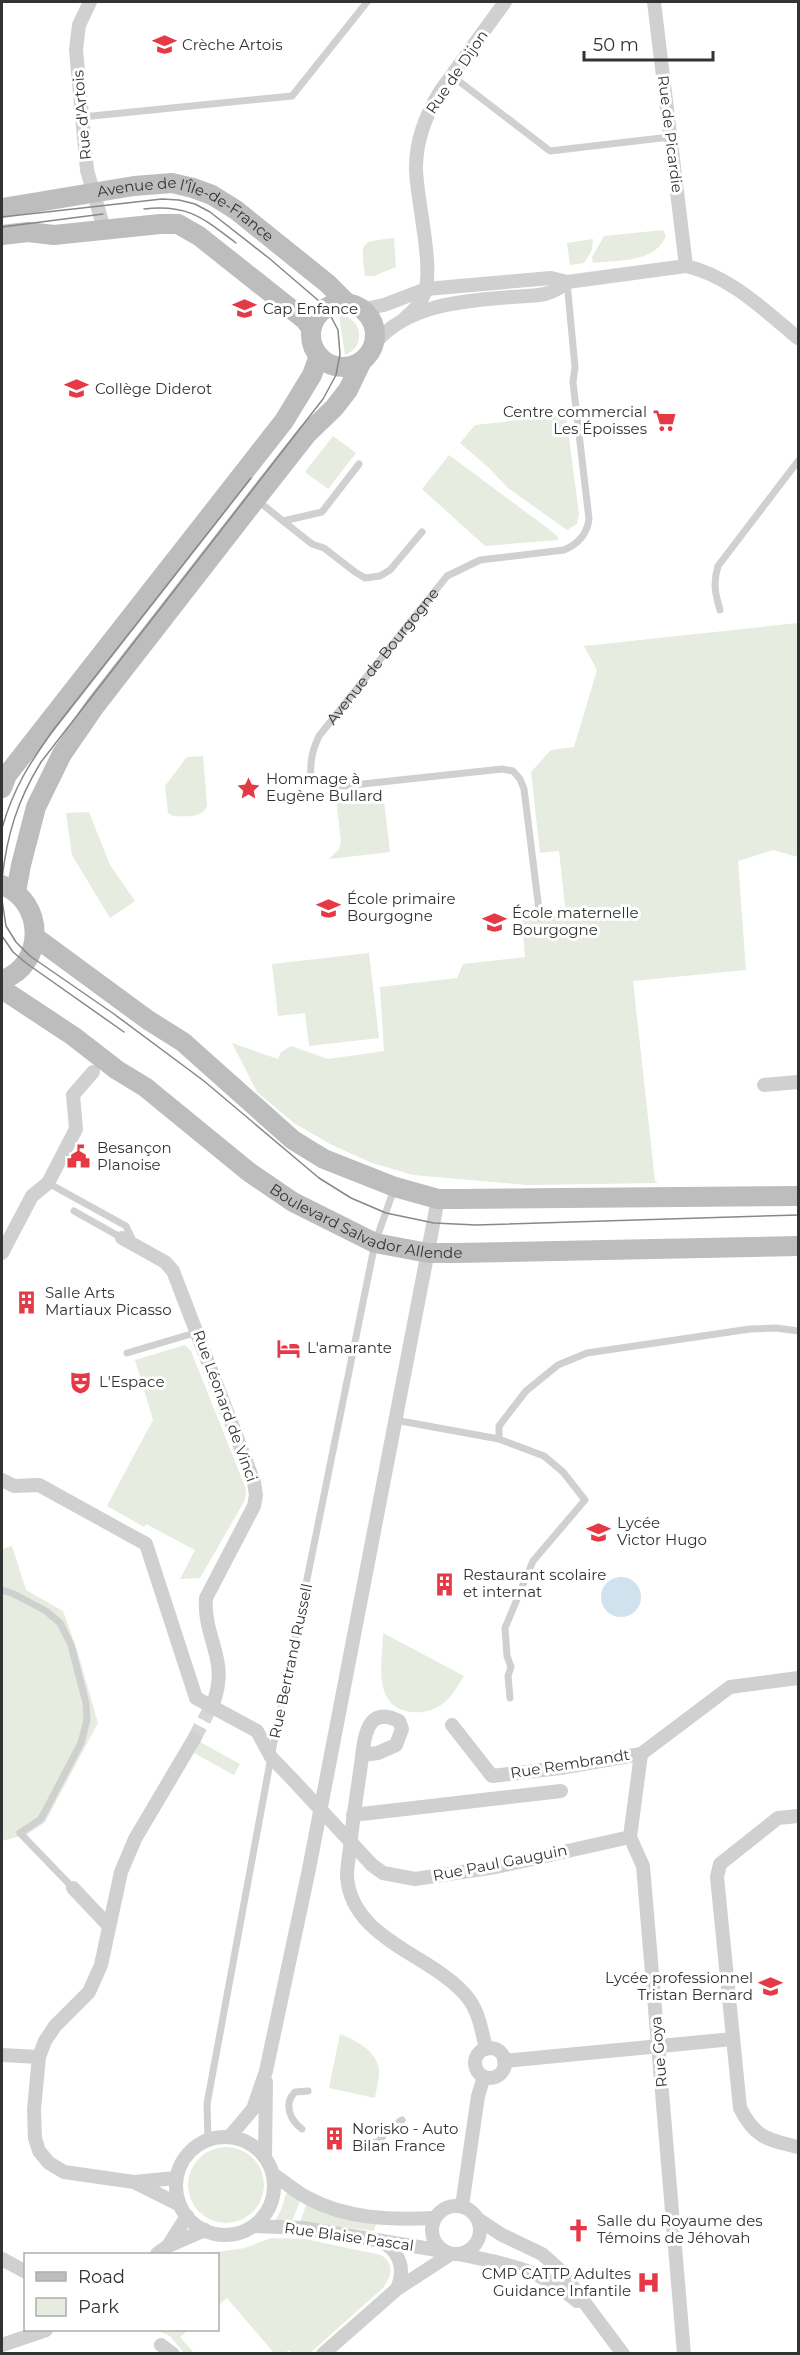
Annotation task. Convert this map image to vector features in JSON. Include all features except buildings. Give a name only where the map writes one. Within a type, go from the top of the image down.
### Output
[{"type":"street","name":"Rue d'Artois","points":[[90,2],[79,25],[76,50],[87,170],[104,229]]},
{"type":"street","name":"Rue de Dijon","points":[[426,289],[426,256],[416,168],[423,123],[431,105],[451,75],[505,2]]},
{"type":"street","name":"Rue de Picardie","points":[[654,2],[686,266]]},
{"type":"street","name":"Avenue de l’Île-de-France","points":[[2,208],[93,192],[172,183],[212,195],[236,210],[355,306]]},
{"type":"street","name":"Avenue de l’Île-de-France","points":[[2,235],[28,232],[54,235],[160,224],[178,225],[199,236],[305,320],[311,328]]},
{"type":"street","points":[[362,361],[347,367],[339,367],[330,365],[318,356],[312,346],[311,328],[314,319],[326,307],[384,305],[426,289],[551,278],[567,282],[686,266],[704,270],[721,278],[798,338]]},
{"type":"street","points":[[405,318],[448,305],[555,293],[567,282]]},
{"type":"street","points":[[2,980],[17,972],[30,956],[35,937],[34,920],[27,905],[9,889],[21,865],[36,807],[62,754],[95,706],[307,434],[334,408],[348,390],[362,361],[371,352],[383,333],[416,308],[426,289]]},
{"type":"street","points":[[355,306],[373,322],[375,344]]},
{"type":"street","points":[[2,788],[14,766],[284,420],[312,375],[318,356]]},
{"type":"street","points":[[35,937],[148,1020],[183,1042],[292,1140],[324,1159],[394,1187],[438,1199],[798,1196]]},
{"type":"street","name":"Boulevard Salvador Allende","points":[[2,989],[73,1036],[117,1070],[145,1087],[257,1178],[293,1202],[375,1243],[428,1253],[798,1246]]},
{"type":"street","points":[[2,1253],[32,1196],[48,1183],[76,1129],[74,1095],[93,1072]]},
{"type":"street","points":[[764,1085],[798,1082]]},
{"type":"street","points":[[230,2136],[252,2109],[266,2071],[309,1869],[438,1199]]},
{"type":"street","name":"Rue Léonard de Vinci","points":[[122,1238],[165,1262],[173,1271],[254,1482],[256,1495],[254,1506],[209,1588],[206,1598],[205,1611],[220,1668],[220,1679],[214,1701]]},
{"type":"street","points":[[2,1480],[14,1486],[39,1485],[146,1544],[196,1698],[257,1731],[271,1757]]},
{"type":"street","name":"Rue Rembrandt","points":[[452,1725],[492,1776],[560,1768],[641,1754],[730,1687],[798,1678]]},
{"type":"street","points":[[176,2178],[134,2182],[64,2172],[49,2163],[39,2151],[35,2138],[34,2109],[39,2057],[45,2041],[55,2026],[89,1992],[101,1965],[121,1872],[135,1839],[194,1739]]},
{"type":"street","points":[[630,1837],[641,1754]]},
{"type":"street","points":[[363,1755],[353,1815],[347,1877],[354,1900],[365,1920],[392,1942],[450,1980],[468,1998],[476,2012],[486,2049]]},
{"type":"street","name":"Rue Paul Gauguin","points":[[271,1757],[372,1865],[383,1873],[415,1879],[496,1867],[630,1837]]},
{"type":"street","points":[[353,1815],[561,1791]]},
{"type":"street","points":[[798,1816],[778,1818],[720,1864],[717,1877],[740,2108],[749,2126],[768,2139],[798,2147]]},
{"type":"street","name":"Rue Goya","points":[[630,1837],[643,1866],[684,2354]]},
{"type":"street","points":[[73,1888],[108,1924]]},
{"type":"street","points":[[504,2061],[733,2039]]},
{"type":"street","points":[[486,2049],[496,2050],[504,2061],[500,2073],[492,2078],[484,2077],[477,2071],[475,2062],[478,2054],[486,2049]]},
{"type":"street","points":[[2,2055],[39,2057]]},
{"type":"street","points":[[265,2156],[266,2071]]},
{"type":"street","points":[[462,2206],[478,2096],[484,2077]]},
{"type":"street","points":[[134,2182],[183,2211],[205,2230],[230,2235],[255,2226],[265,2216],[272,2203],[275,2189],[274,2175],[265,2156],[243,2139],[230,2136],[208,2139],[196,2145],[180,2166],[176,2178],[176,2192],[183,2211],[162,2250]]},
{"type":"street","name":"Rue Blaise Pascal","points":[[274,2175],[319,2204],[382,2219],[434,2218]]},
{"type":"street","points":[[323,2354],[397,2289],[451,2253],[466,2252],[477,2242],[480,2234],[478,2219],[474,2213],[462,2206],[446,2207],[434,2218],[431,2232],[437,2246],[451,2253]]},
{"type":"street","name":"Rue Blaise Pascal","points":[[478,2219],[502,2235],[542,2254],[561,2271],[623,2354]]},
{"type":"street","name":"Rue Blaise Pascal","points":[[255,2226],[303,2228],[379,2239],[522,2268],[546,2277],[593,2313]]},
{"type":"street","points":[[162,2250],[205,2230]]},
{"type":"street","points":[[379,2239],[393,2248],[398,2255],[402,2278],[397,2289]]},
{"type":"street","points":[[2,2259],[24,2271]]},
{"type":"street","points":[[2,2345],[43,2331]]},
{"type":"street","points":[[162,2345],[173,2354]]},
{"type":"lane","points":[[82,117],[292,96],[367,2]]},
{"type":"lane","points":[[451,75],[550,151],[670,137]]},
{"type":"lane","name":"Avenue de Bourgogne","points":[[540,918],[527,806],[520,778],[513,771],[502,769],[344,786],[311,782],[310,764],[319,736],[447,576],[480,560],[564,550],[575,545],[588,526],[573,382],[575,367],[567,282]]},
{"type":"lane","points":[[720,610],[714,580],[718,566],[798,461]]},
{"type":"lane","points":[[284,521],[322,512],[359,464]]},
{"type":"lane","points":[[256,499],[312,544],[324,548],[365,578],[380,576],[390,570],[422,532]]},
{"type":"lane","points":[[48,1183],[126,1226],[135,1245]]},
{"type":"lane","name":"Rue Bertrand Russell","points":[[208,2139],[207,2104],[271,1757],[375,1243],[394,1187]]},
{"type":"lane","points":[[74,1211],[122,1238]]},
{"type":"lane","points":[[499,1438],[499,1426],[526,1391],[558,1365],[588,1353],[750,1329],[776,1328],[798,1331]]},
{"type":"lane","points":[[128,1353],[198,1332]]},
{"type":"lane","points":[[395,1420],[499,1438],[544,1456],[563,1472],[585,1500],[533,1561],[505,1628],[507,1656],[511,1667],[508,1676],[510,1698]]},
{"type":"lane","points":[[2,1590],[46,1611],[60,1623],[71,1645],[86,1703],[87,1720],[81,1743],[41,1819],[20,1833],[73,1888]]},
{"type":"lane","points":[[302,2129],[289,2112],[288,2104],[295,2092],[308,2091]]},
{"type":"lane","points":[[368,2143],[378,2142],[390,2128],[402,2120]]},
{"type":"green space","points":[[663,230],[666,236],[661,245],[645,256],[593,263],[592,257],[604,236]]},
{"type":"green space","points":[[394,238],[396,267],[374,276],[365,276],[363,250],[365,245]]},
{"type":"green space","points":[[593,239],[592,250],[584,263],[570,265],[567,243]]},
{"type":"green space","points":[[339,316],[353,321],[359,332],[357,345],[345,355]]},
{"type":"green space","points":[[566,415],[579,514],[577,524],[567,530],[508,488],[460,443],[475,425]]},
{"type":"green space","points":[[333,436],[356,453],[328,489],[305,472]]},
{"type":"green space","points":[[449,455],[550,530],[558,537],[558,540],[485,546],[422,489]]},
{"type":"green space","points":[[798,623],[798,857],[773,850],[738,861],[746,970],[633,981],[655,1181],[658,1183],[527,1185],[413,1175],[372,1163],[332,1145],[294,1123],[257,1092],[232,1043],[278,1059],[281,1052],[291,1046],[328,1059],[384,1051],[380,987],[457,978],[463,964],[525,957],[522,920],[566,915],[559,851],[540,853],[531,772],[551,750],[574,747],[597,670],[584,646]]},
{"type":"green space","points":[[203,756],[207,805],[205,809],[198,815],[173,816],[168,813],[165,786],[187,757]]},
{"type":"green space","points":[[383,792],[390,852],[329,859],[339,849],[341,842],[336,798]]},
{"type":"green space","points":[[89,812],[110,865],[135,901],[110,918],[72,855],[66,813]]},
{"type":"green space","points":[[369,953],[379,1038],[309,1046],[305,1013],[278,1016],[272,964]]},
{"type":"green space","points":[[185,1345],[191,1351],[246,1489],[245,1500],[200,1578],[180,1579],[195,1550],[146,1524],[144,1527],[107,1506],[153,1420],[135,1360]]},
{"type":"green space","points":[[12,1546],[26,1590],[63,1611],[98,1723],[45,1822],[28,1834],[2,1841],[2,1549]]},
{"type":"green space","points":[[383,1633],[464,1676],[445,1702],[429,1710],[412,1712],[396,1707],[389,1701],[382,1679]]},
{"type":"green space","points":[[200,1742],[240,1764],[234,1775],[194,1753]]},
{"type":"green space","points":[[340,2034],[352,2039],[374,2056],[379,2069],[375,2098],[329,2088]]},
{"type":"green space","points":[[226,2147],[240,2150],[253,2158],[261,2171],[264,2185],[261,2199],[253,2212],[240,2220],[226,2223],[212,2220],[199,2212],[191,2199],[188,2185],[191,2171],[199,2158],[212,2150]]},
{"type":"green space","points":[[287,2191],[300,2201],[292,2222],[275,2221],[281,2210]]},
{"type":"green space","points":[[306,2205],[376,2224],[374,2231],[300,2222]]},
{"type":"green space","points":[[271,2238],[305,2239],[381,2255],[391,2270],[383,2288],[310,2353],[292,2353],[289,2350],[285,2353],[274,2353],[227,2298],[219,2304],[219,2253],[210,2253],[245,2248]]},
{"type":"green space","points":[[159,2331],[188,2331],[180,2337],[194,2353],[184,2353],[170,2336]]},
{"type":"water","points":[[621,1577],[629,1578],[635,1583],[640,1589],[640,1605],[635,1611],[629,1616],[621,1617],[613,1616],[607,1611],[602,1605],[601,1597],[602,1589],[607,1583],[613,1578]]},
{"type":"tunnel","points":[[194,1739],[214,1701]]},
{"type":"tram line","points":[[2,217],[162,199],[195,204],[210,212],[270,259],[326,307],[338,330],[340,354],[336,375],[323,399],[41,762],[25,791],[14,819],[2,879]]},
{"type":"tram line","points":[[144,209],[184,211],[214,226],[236,243]]},
{"type":"tram line","points":[[2,227],[103,214]]},
{"type":"tram line","points":[[2,828],[23,776],[54,729],[251,478]]},
{"type":"tram line","points":[[2,900],[6,926],[16,942],[30,956],[114,1014],[204,1081],[319,1178],[351,1198],[386,1213],[434,1223],[476,1225],[798,1215]]},
{"type":"tram line","points":[[2,936],[13,952],[26,963],[124,1032]]},
{"type":"place","name":"Crèche Artois","points":[[164,45]]},
{"type":"place","name":"Cap Enfance","points":[[245,309]]},
{"type":"place","name":"Collège Diderot","points":[[77,389]]},
{"type":"place","name":"Centre commercial Les Époisses","points":[[665,421]]},
{"type":"place","name":"Hommage à Eugène Bullard","points":[[248,788]]},
{"type":"place","name":"École primaire Bourgogne","points":[[329,908]]},
{"type":"place","name":"École maternelle Bourgogne","points":[[494,922]]},
{"type":"place","name":"Besançon Planoise","points":[[79,1157]]},
{"type":"place","name":"Salle Arts Martiaux Picasso","points":[[27,1302]]},
{"type":"place","name":"L'amarante","points":[[289,1348]]},
{"type":"place","name":"L'Espace","points":[[81,1382]]},
{"type":"place","name":"Lycée Victor Hugo","points":[[599,1532]]},
{"type":"place","name":"Restaurant scolaire et internat","points":[[445,1584]]},
{"type":"place","name":"Lycée professionnel Tristan Bernard","points":[[771,1987]]},
{"type":"place","name":"Norisko - Auto Bilan France","points":[[334,2138]]},
{"type":"place","name":"Salle du Royaume des Témoins de Jéhovah","points":[[579,2230]]},
{"type":"place","name":"CMP CATTP Adultes Guidance Infantile","points":[[649,2283]]}]
